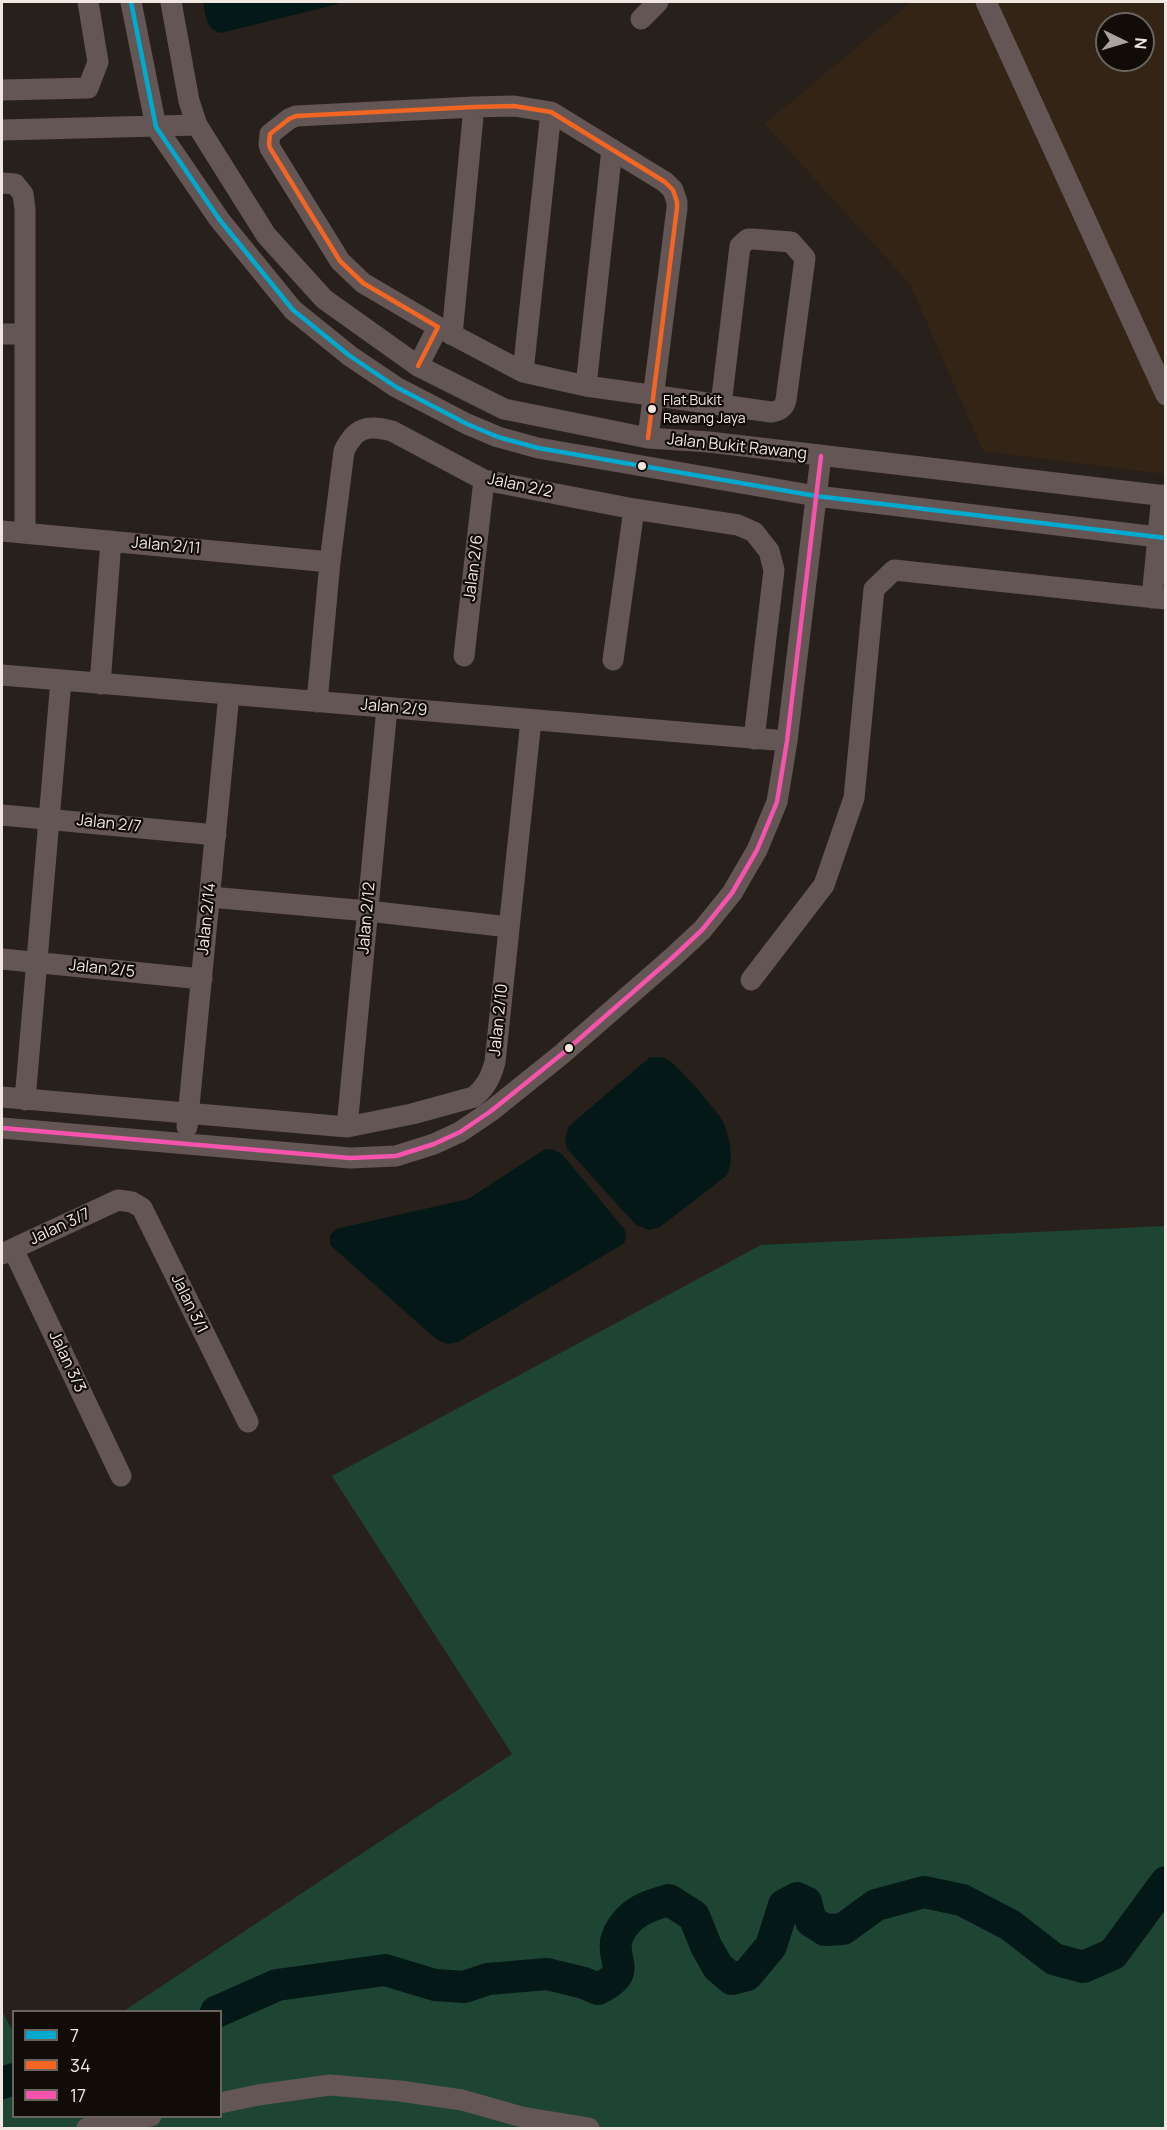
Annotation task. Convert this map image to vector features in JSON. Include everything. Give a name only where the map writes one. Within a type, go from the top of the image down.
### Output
[{"type":"street","points":[[2,90],[88,88],[98,62],[88,2]]},
{"type":"street","name":"Jalan Bukit Rawang","points":[[131,2],[156,127],[219,219],[293,310],[350,356],[396,387],[467,424],[498,437],[538,448],[816,496],[1162,538]]},
{"type":"street","name":"Jalan Bukit Rawang","points":[[171,2],[189,100],[197,125],[266,235],[324,299],[418,366],[504,409],[648,438],[709,442],[1164,496]]},
{"type":"street","points":[[641,19],[658,2]]},
{"type":"street","points":[[986,2],[1166,395]]},
{"type":"street","points":[[648,438],[655,396],[677,202],[669,186],[551,112],[514,106],[296,117],[289,119],[274,130],[269,139],[270,148],[340,261],[363,283],[445,331],[523,372],[586,386],[655,396],[771,412],[782,409],[785,405],[805,258],[791,242],[753,238],[740,246],[721,405]]},
{"type":"street","points":[[418,366],[445,331],[474,107]]},
{"type":"street","points":[[523,372],[551,112]]},
{"type":"street","points":[[2,130],[197,125]]},
{"type":"street","points":[[586,386],[612,150]]},
{"type":"street","points":[[2,183],[15,183],[23,194],[25,209],[25,533]]},
{"type":"street","points":[[2,334],[24,334]]},
{"type":"street","name":"Jalan 2/2","points":[[317,702],[330,562],[344,451],[351,437],[362,430],[378,427],[392,431],[484,480],[738,525],[754,532],[768,551],[774,570],[754,739]]},
{"type":"street","points":[[2,1128],[350,1158],[396,1156],[434,1144],[460,1132],[491,1111],[562,1054],[702,930],[732,892],[757,850],[777,802],[787,741],[821,456]]},
{"type":"street","name":"Jalan 2/6","points":[[464,656],[484,480]]},
{"type":"street","points":[[752,980],[824,885],[855,798],[874,589],[894,570],[1159,599],[1164,496]]},
{"type":"street","points":[[613,660],[634,508]]},
{"type":"street","name":"Jalan 2/11","points":[[2,531],[330,562]]},
{"type":"street","points":[[100,684],[111,541]]},
{"type":"street","name":"Jalan 2/9","points":[[2,675],[787,741]]},
{"type":"street","points":[[25,1100],[61,680]]},
{"type":"street","name":"Jalan 2/14","points":[[186,1144],[229,694]]},
{"type":"street","name":"Jalan 2/12","points":[[347,1127],[387,708]]},
{"type":"street","name":"Jalan 2/10","points":[[2,1097],[347,1127],[474,1097],[482,1090],[492,1074],[495,1062],[531,720]]},
{"type":"street","name":"Jalan 2/7","points":[[2,815],[216,835]]},
{"type":"street","points":[[210,897],[368,911],[508,927]]},
{"type":"street","name":"Jalan 2/5","points":[[2,959],[202,979]]},
{"type":"street","name":"Jalan 3/7","points":[[7,1251],[118,1200]]},
{"type":"street","name":"Jalan 3/1","points":[[118,1200],[132,1202],[142,1208],[248,1422]]},
{"type":"street","name":"Jalan 3/3","points":[[7,1251],[122,1476]]},
{"type":"street","points":[[222,2103],[330,2085],[400,2091],[462,2100],[522,2116],[589,2128]]},
{"type":"street","points":[[87,2128],[140,2118]]},
{"type":"shaded area","points":[[203,2],[339,2],[221,33],[209,25]]},
{"type":"shaded area","points":[[911,2],[1165,2],[1165,474],[983,451],[910,284],[765,124]]},
{"type":"shaded area","points":[[650,1057],[664,1058],[673,1063],[721,1118],[729,1139],[731,1163],[726,1176],[660,1227],[649,1230],[636,1225],[568,1150],[565,1139],[569,1126]]},
{"type":"shaded area","points":[[547,1149],[562,1154],[625,1230],[626,1239],[623,1244],[458,1342],[448,1344],[437,1340],[330,1245],[330,1235],[336,1229],[468,1199]]},
{"type":"green space","points":[[1165,1226],[1165,2128],[2,2128],[2,2011],[12,2030],[12,2118],[222,2118],[222,2010],[126,2010],[512,1754],[332,1476],[761,1245]]},
{"type":"waterway","points":[[221,2010],[277,1985],[385,1970],[435,1985],[464,1987],[488,1979],[547,1974],[584,1983],[598,1989],[615,1978],[618,1973],[616,1941],[623,1926],[640,1911],[669,1900],[694,1916],[706,1946],[718,1967],[732,1979],[747,1975],[771,1946],[784,1905],[797,1898],[806,1902],[811,1921],[825,1930],[843,1929],[876,1905],[924,1892],[962,1900],[1010,1925],[1054,1959],[1083,1967],[1113,1954],[1166,1882]]},
{"type":"waterway","points":[[2,2083],[12,2080]]},
{"type":"transit line","name":"7","points":[[131,2],[156,127],[219,219],[293,310],[350,356],[396,387],[467,424],[498,437],[538,448],[816,496],[1166,538]]},
{"type":"transit line","name":"34","points":[[418,366],[438,327],[363,283],[340,261],[270,148],[270,134],[296,116],[514,106],[551,112],[665,182],[673,190],[677,202],[648,438]]},
{"type":"transit line","name":"17","points":[[2,1128],[350,1158],[396,1156],[434,1144],[460,1132],[491,1111],[562,1054],[702,930],[732,893],[757,850],[777,802],[787,741],[821,456]]},
{"type":"place","name":"Flat Bukit Rawang Jaya","points":[[652,409]]}]
